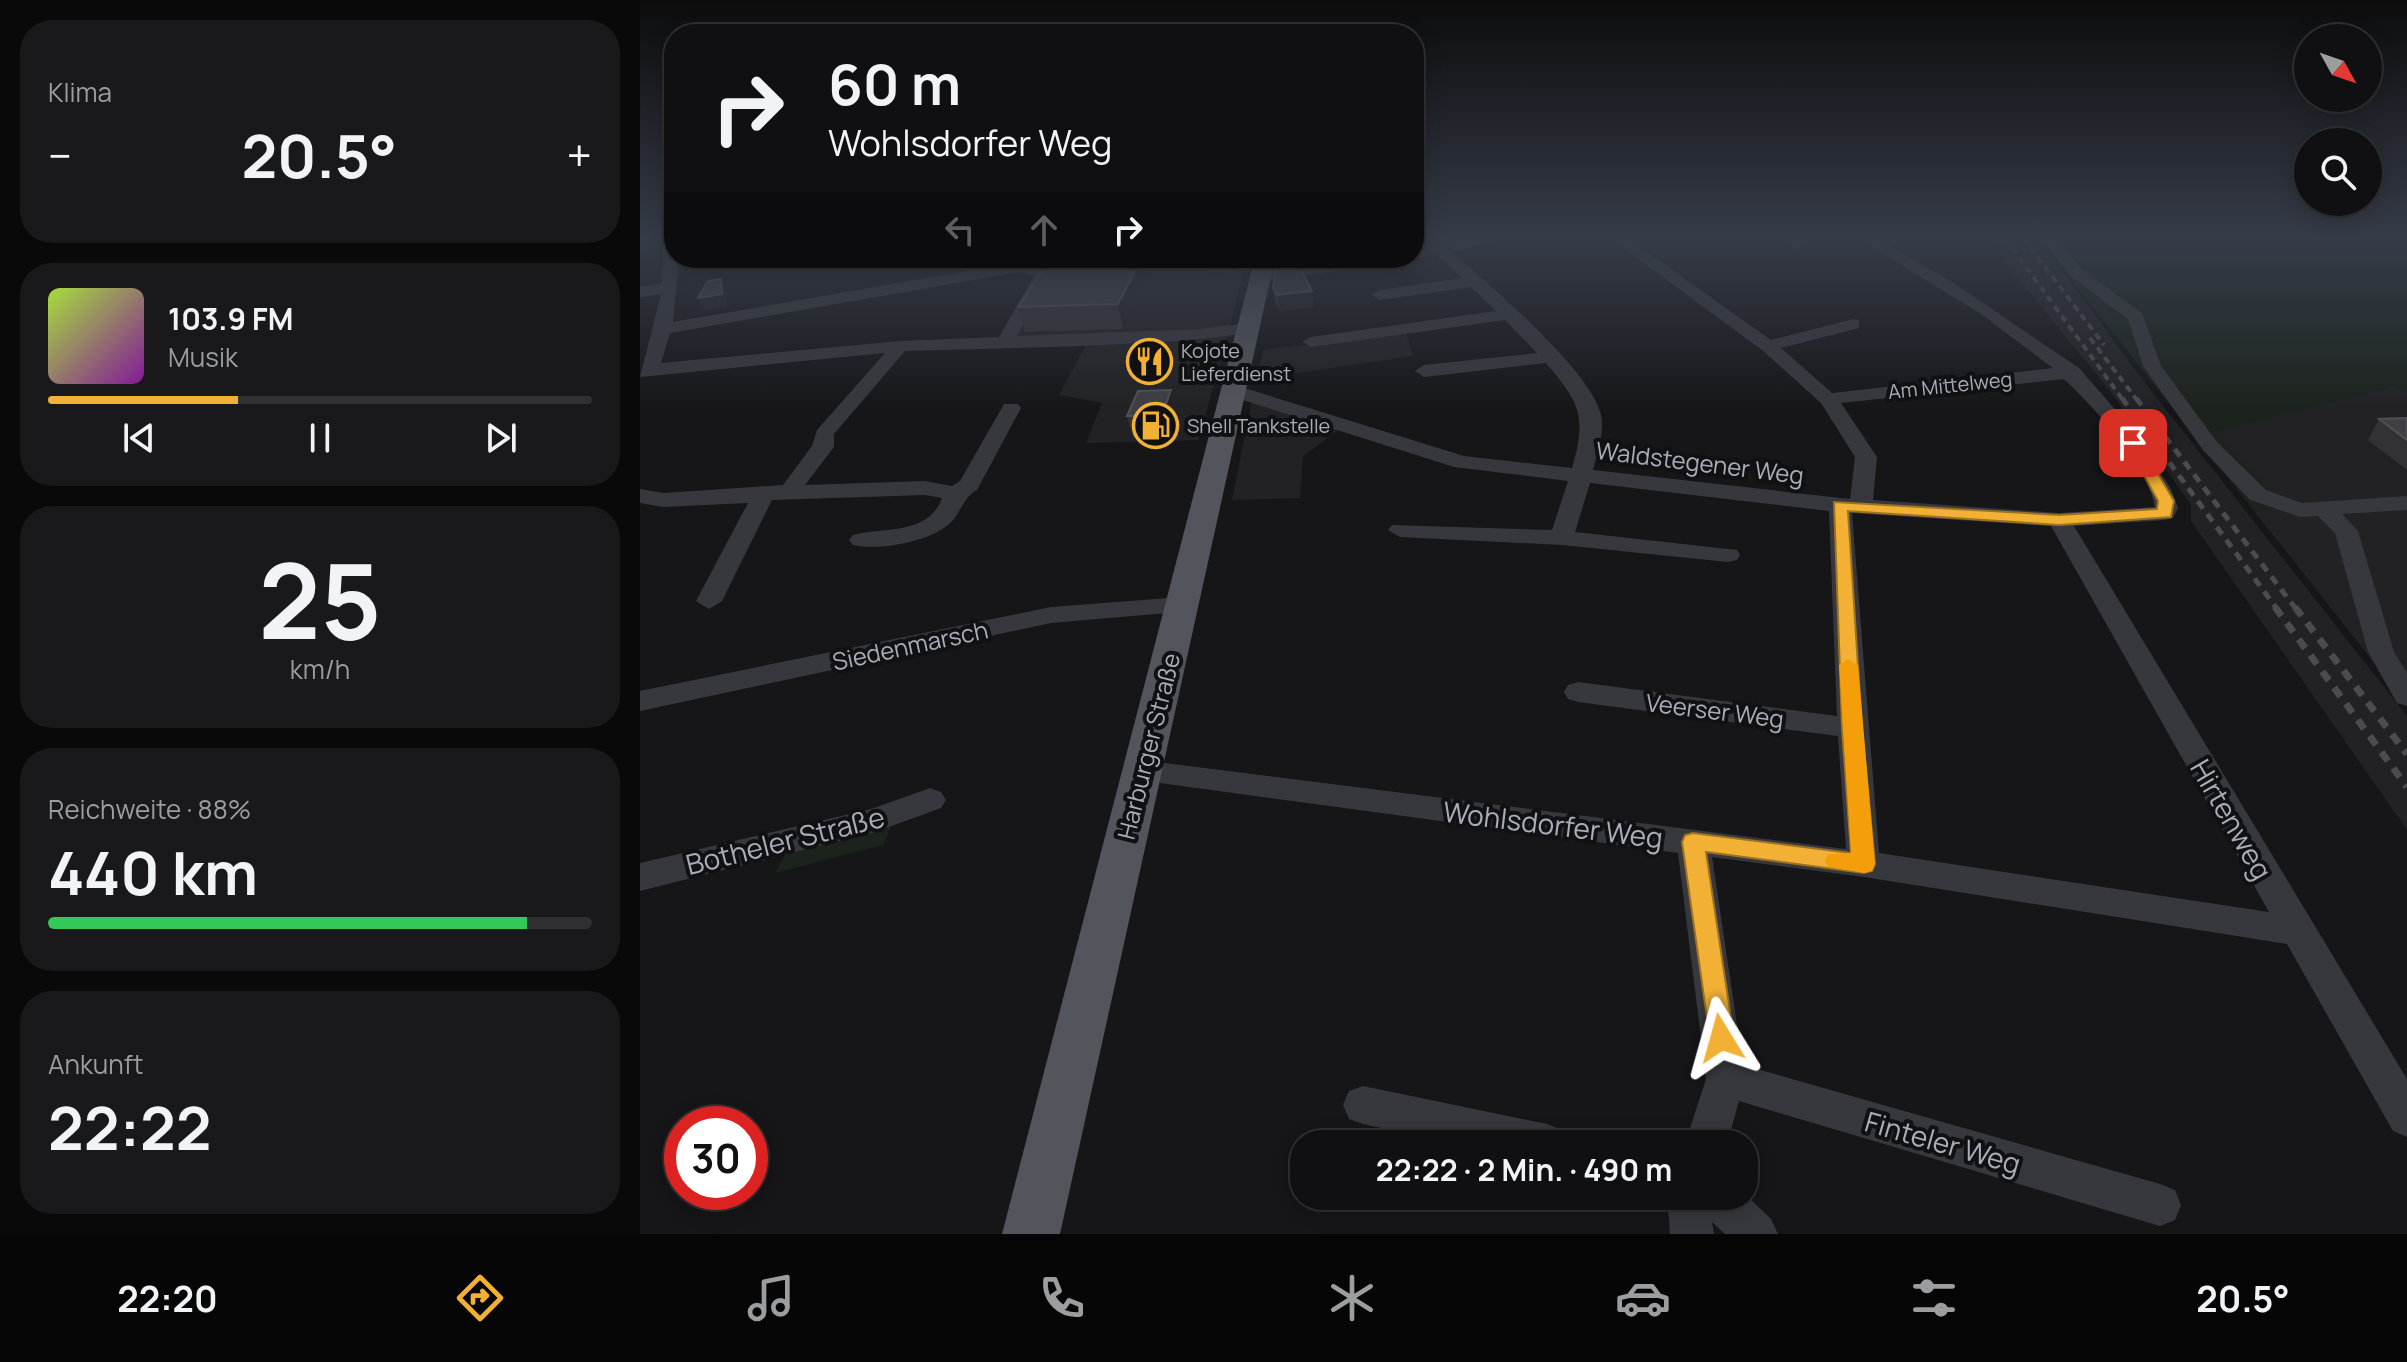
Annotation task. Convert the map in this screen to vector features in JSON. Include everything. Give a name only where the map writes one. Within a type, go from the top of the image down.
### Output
[{"type":"main road","name":"Harburger Straße","points":[[1031,1234],[1256,296]]},
{"type":"street","points":[[668,296],[660,329],[644,370],[900,346],[1247,334]]},
{"type":"street","points":[[660,329],[854,296]]},
{"type":"street","points":[[1005,342],[1031,296]]},
{"type":"street","points":[[1490,296],[1585,396],[1593,416],[1562,538]]},
{"type":"street","points":[[1698,296],[1768,346],[1828,399],[1866,457],[1851,505],[1852,728],[1864,864]]},
{"type":"street","points":[[1960,296],[2072,372]]},
{"type":"street","points":[[2107,296],[2136,317],[2152,366],[2210,446],[2258,495],[2289,508],[2324,509],[2407,503]]},
{"type":"street","points":[[1311,342],[1509,314]]},
{"type":"street","points":[[1768,346],[1853,324]]},
{"type":"street","points":[[790,490],[823,447],[824,434],[900,346]]},
{"type":"street","points":[[1424,371],[1549,357]]},
{"type":"street","name":"Am Mittelweg","points":[[1828,399],[2072,372]]},
{"type":"street","name":"Waldstegener Weg","points":[[1234,391],[1462,462],[1851,505],[2059,520],[2150,517],[2165,513],[2167,508],[2133,443],[2105,404],[2072,372]]},
{"type":"street","points":[[861,540],[933,527],[945,518],[955,493],[969,485],[1011,408]]},
{"type":"street","points":[[640,496],[663,500],[763,495],[790,490],[810,493],[925,488],[955,493]]},
{"type":"street","points":[[709,601],[763,495]]},
{"type":"street","points":[[2324,509],[2346,531],[2381,652],[2407,696]]},
{"type":"street","name":"Hirtenweg","points":[[2059,520],[2407,1117]]},
{"type":"street","points":[[1400,530],[1562,538],[1728,555]]},
{"type":"street","name":"Siedenmarsch","points":[[640,701],[1051,615],[1182,605]]},
{"type":"street","name":"Veerser Weg","points":[[1578,692],[1852,728]]},
{"type":"street","name":"Wohlsdorfer Weg","points":[[1141,771],[1864,864],[2298,931]]},
{"type":"street","name":"Botheler Straße","points":[[640,877],[875,820],[930,800]]},
{"type":"street","points":[[1693,842],[1726,1079],[1710,1130]]},
{"type":"street","name":"Finteler Weg","points":[[1726,1079],[2160,1205]]},
{"type":"street","points":[[1363,1105],[1481,1130]]},
{"type":"street","points":[[1692,1210],[1692,1234]]},
{"type":"street","points":[[1731,1210],[1756,1234]]},
{"type":"shaded area","points":[[1036,296],[1238,296],[1199,440],[1086,443],[1102,403],[1059,395],[1088,341],[1005,342]]},
{"type":"shaded area","points":[[2032,296],[2080,296],[2145,383],[2407,716],[2407,830],[2191,521],[2191,505],[2110,391]]},
{"type":"shaded area","points":[[2084,296],[2407,296],[2407,392],[2393,386],[2214,431],[2285,509],[2254,511]]},
{"type":"shaded area","points":[[1406,332],[1413,356],[1257,379],[1263,350]]},
{"type":"shaded area","points":[[2393,386],[2407,392],[2407,704],[2254,511],[2284,508],[2213,431]]},
{"type":"shaded area","points":[[1252,399],[1340,429],[1303,456],[1300,498],[1232,500]]},
{"type":"shaded area","points":[[892,825],[883,845],[775,873],[787,851]]},
{"type":"building","points":[[1026,296],[1122,296],[1118,304],[1018,307]]},
{"type":"building","points":[[1171,390],[1162,415],[1127,416],[1138,391]]},
{"type":"building","points":[[2407,418],[2407,440],[2379,419]]},
{"type":"railway","points":[[2047,296],[2123,400]]},
{"type":"railway","points":[[2067,296],[2104,345]]},
{"type":"railway","points":[[2090,338],[2137,400]]},
{"type":"railway","points":[[2122,398],[2277,609]]},
{"type":"railway","points":[[2136,398],[2296,609]]},
{"type":"railway","points":[[2275,607],[2407,787]]},
{"type":"railway","points":[[2295,607],[2407,754]]},
{"type":"slow traffic","points":[[1836,861],[1864,864],[1848,665]]},
{"type":"place","name":"Kojote Lieferdienst","points":[[1150,361]]},
{"type":"place","name":"Shell Tankstelle","points":[[1156,425]]},
{"type":"route","points":[[1721,1038],[1693,842],[1864,864],[1852,728],[1840,505],[2059,520],[2158,516],[2165,513],[2166,501],[2133,443]]}]
